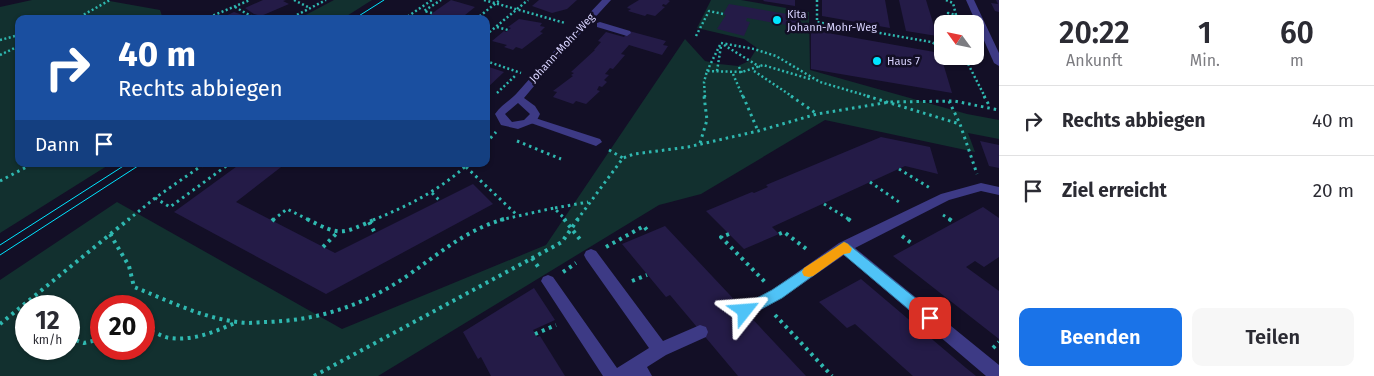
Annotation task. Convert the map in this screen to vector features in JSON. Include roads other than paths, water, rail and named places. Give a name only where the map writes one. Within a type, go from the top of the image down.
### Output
[{"type":"street","name":"Johann-Mohr-Weg","points":[[532,120],[518,126],[506,124],[501,120],[500,114],[503,109],[518,98],[533,77],[607,0]]},
{"type":"street","points":[[970,0],[999,63]]},
{"type":"street","points":[[600,25],[627,33]]},
{"type":"street","points":[[518,98],[531,108],[535,114],[532,120],[596,142]]},
{"type":"street","points":[[745,311],[777,294],[844,247],[945,197],[981,187],[999,191]]},
{"type":"street","points":[[844,247],[999,376]]},
{"type":"street","points":[[591,255],[660,350]]},
{"type":"street","points":[[548,281],[613,376]]},
{"type":"street","points":[[619,376],[640,371],[660,350],[700,332]]},
{"type":"tram line","points":[[360,15],[384,0]]},
{"type":"tram line","points":[[0,245],[122,167]]},
{"type":"tram line","points":[[0,255],[136,167]]},
{"type":"place","name":"Kita Johann-Mohr-Weg","points":[[777,20]]},
{"type":"place","name":"Haus 7","points":[[877,61]]}]
